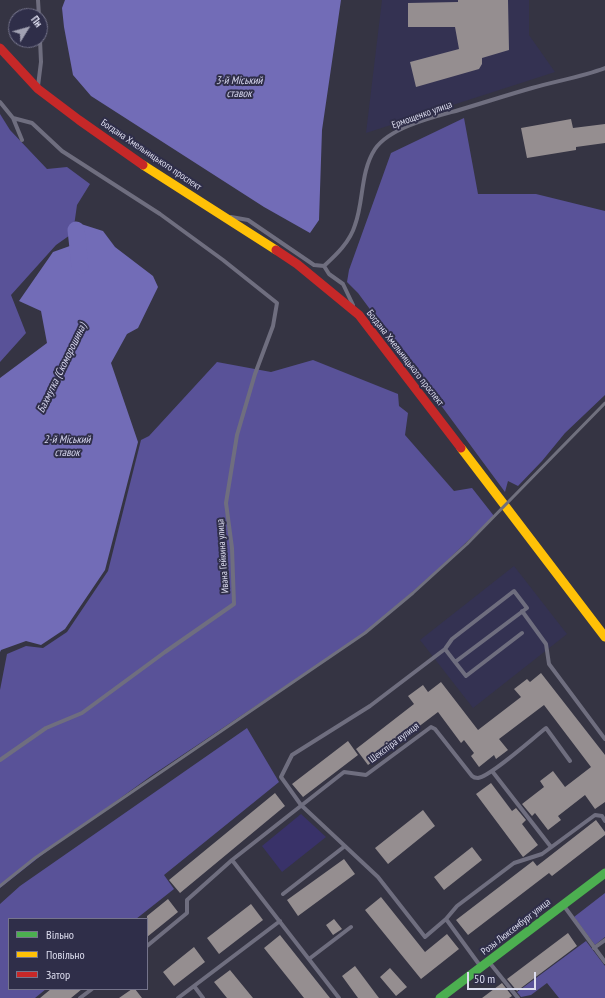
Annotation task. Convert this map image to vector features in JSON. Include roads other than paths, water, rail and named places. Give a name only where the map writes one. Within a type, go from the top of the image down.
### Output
[{"type":"main road","name":"Богдана Хмельницького проспект","points":[[0,48],[38,89],[121,150],[314,276],[359,315],[605,637]]},
{"type":"main road","name":"Розы Люксембург улица","points":[[440,998],[562,904],[605,873]]},
{"type":"lane","points":[[38,89],[41,62],[40,48]]},
{"type":"lane","name":"Ермощенко улица","points":[[324,266],[337,254],[355,226],[368,165],[375,150],[388,136],[439,116],[605,68]]},
{"type":"lane","points":[[0,102],[13,118],[22,140]]},
{"type":"lane","name":"Ивана Гейкина улица","points":[[0,760],[46,728],[82,713],[165,652],[234,604],[232,548],[226,503],[237,435],[255,374],[273,326],[277,303],[160,214],[62,151],[32,123],[13,118]]},
{"type":"lane","points":[[222,215],[248,220],[314,265],[324,266],[329,274],[343,284],[359,315]]},
{"type":"lane","points":[[455,662],[527,608],[514,591],[452,639],[445,649],[370,706],[292,755],[281,777],[301,805],[378,877],[425,936],[446,919],[457,906],[514,863],[542,854],[595,815],[604,817]]},
{"type":"lane","points":[[522,612],[546,644],[549,664],[605,739]]},
{"type":"lane","points":[[445,649],[466,676],[522,632]]},
{"type":"lane","name":"Шекспіра вулиця","points":[[148,945],[187,913],[187,900],[232,860],[301,805],[344,772],[366,775],[431,727],[435,729],[472,776],[478,778],[492,771],[546,728],[570,761]]},
{"type":"lane","points":[[492,771],[551,847]]},
{"type":"lane","points":[[283,894],[345,846]]},
{"type":"lane","points":[[232,860],[339,998]]},
{"type":"lane","points":[[562,904],[605,962]]},
{"type":"lane","points":[[446,919],[485,964],[518,998]]},
{"type":"lane","points":[[178,998],[280,921]]},
{"type":"lane","points":[[309,959],[351,927]]},
{"type":"lane","points":[[594,948],[605,940]]},
{"type":"lane","points":[[194,986],[203,998]]},
{"type":"lane","points":[[80,998],[91,990]]},
{"type":"water","name":"3-й Міський ставок","points":[[65,0],[341,0],[322,130],[319,220],[310,233],[264,207],[91,96],[73,75],[64,27],[62,8]]},
{"type":"water","name":"2-й Міський ставок","points":[[81,224],[103,231],[115,247],[153,276],[158,287],[138,328],[127,334],[111,363],[138,442],[105,570],[65,629],[41,645],[26,641],[1,650],[0,652],[0,378],[47,343],[41,311],[19,301],[53,252],[81,242]]},
{"type":"waterway","name":"Бахмутка (Скоморошина)","points":[[76,230],[80,266]]},
{"type":"railway","points":[[0,886],[35,858],[365,633],[413,593],[467,544],[605,403]]}]
